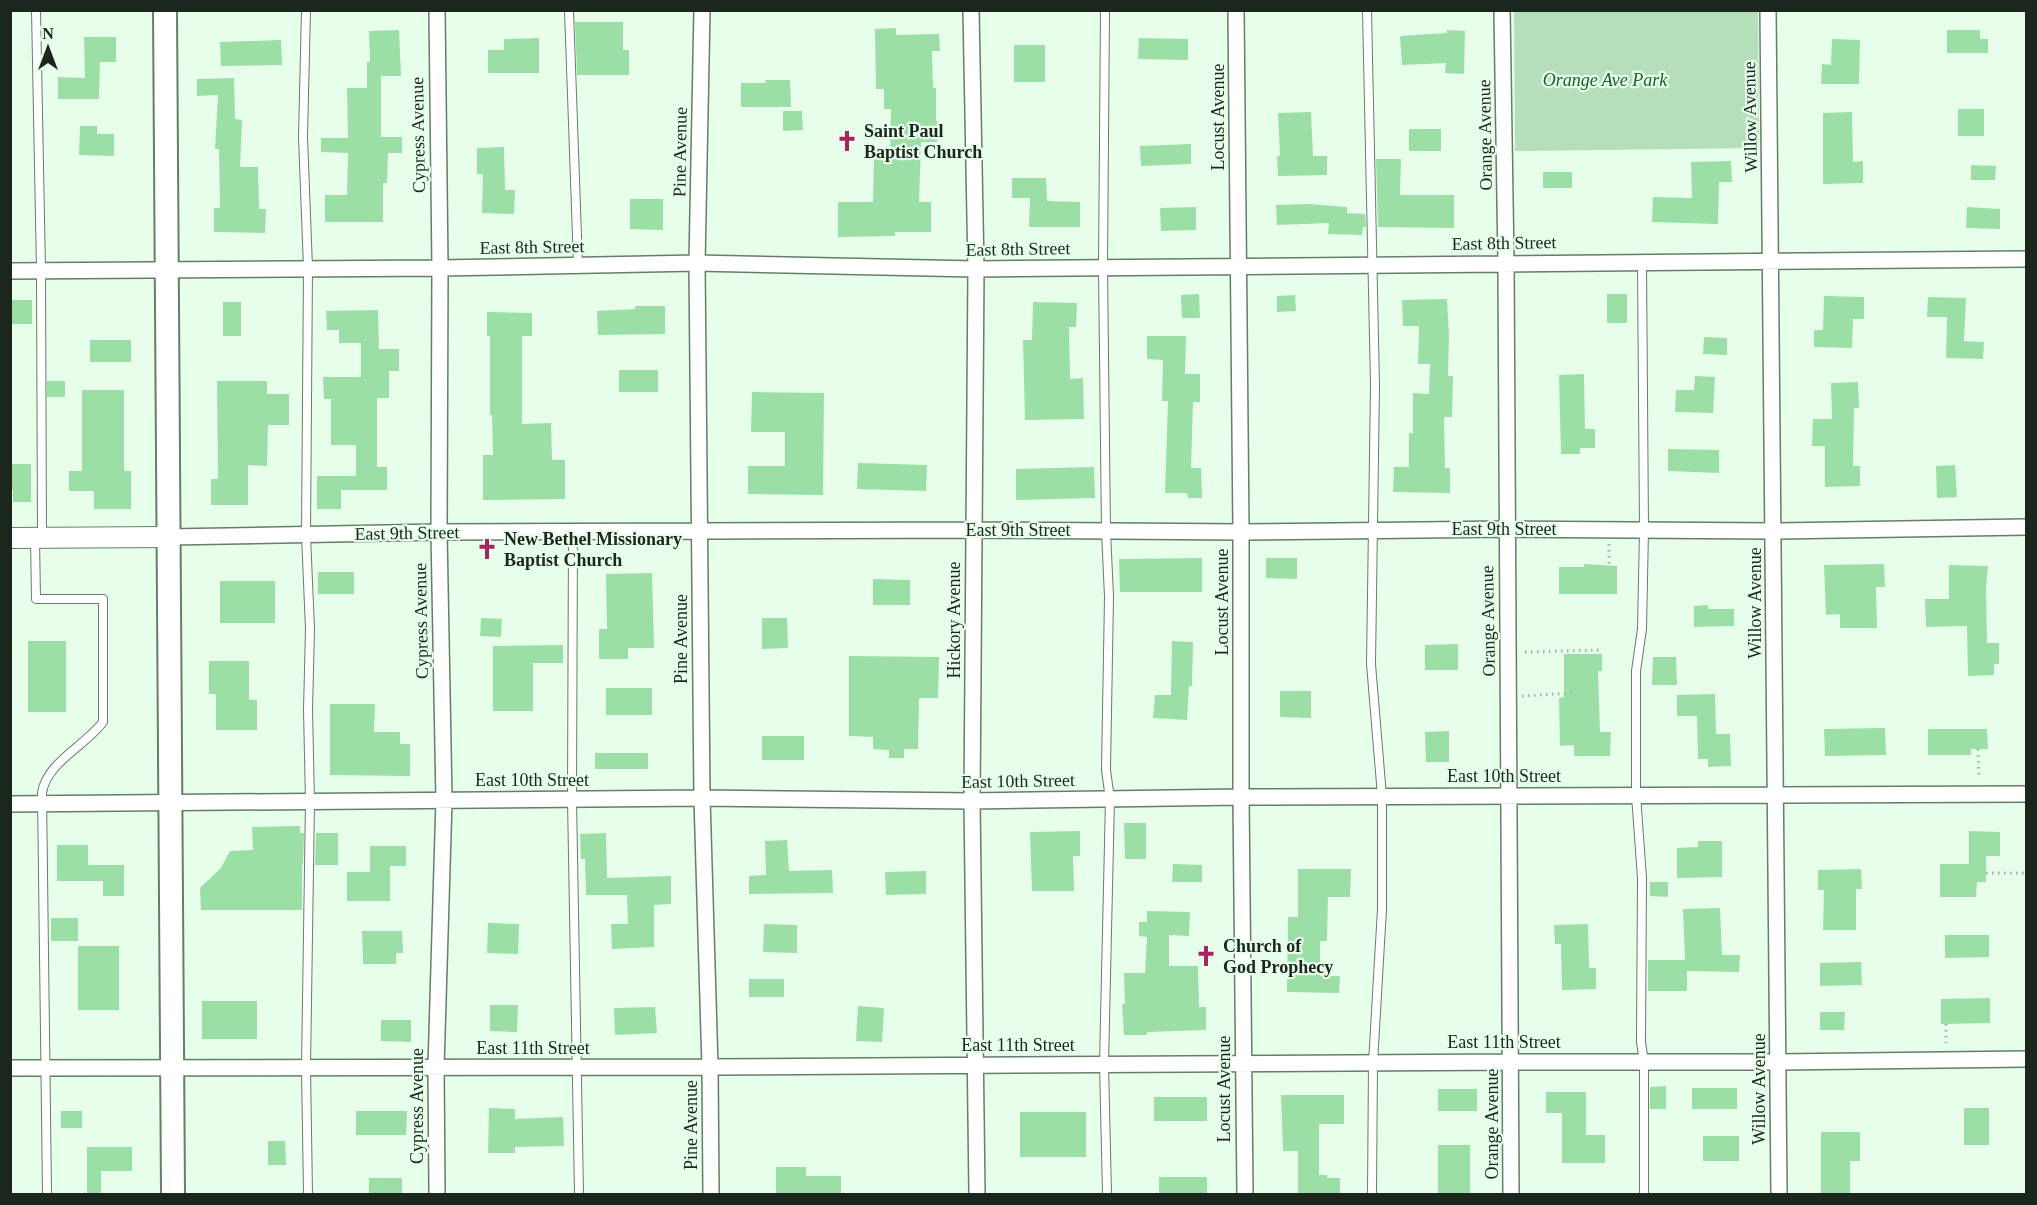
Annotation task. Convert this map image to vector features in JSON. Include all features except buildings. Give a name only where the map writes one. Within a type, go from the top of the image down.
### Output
[{"type":"main road","points":[[165,10],[173,1194]]},
{"type":"street","name":"Cypress Avenue","points":[[436,10],[440,268],[438,532],[444,800],[436,1067],[437,1194]]},
{"type":"street","name":"Pine Avenue","points":[[702,10],[697,263],[702,798],[710,1067],[711,1194]]},
{"type":"street","name":"Hickory Avenue","points":[[971,10],[976,269],[972,801],[977,1194]]},
{"type":"street","name":"Locust Avenue","points":[[1236,10],[1245,1194]]},
{"type":"street","name":"Orange Avenue","points":[[1502,10],[1506,263],[1511,1194]]},
{"type":"street","name":"Willow Avenue","points":[[1768,10],[1779,1194]]},
{"type":"street","name":"East 8th Street","points":[[10,271],[168,268],[440,268],[697,263],[976,269],[2026,259]]},
{"type":"street","name":"East 9th Street","points":[[10,538],[573,531],[1241,532],[1507,529],[1774,531],[2026,527]]},
{"type":"street","name":"East 10th Street","points":[[10,804],[702,798],[972,801],[1382,796],[2026,794]]},
{"type":"street","name":"East 11th Street","points":[[10,1068],[173,1070],[2026,1059]]},
{"type":"lane","points":[[36,10],[40,270],[36,599],[103,599],[103,722],[83,744],[52,770],[43,786],[47,1194]]},
{"type":"lane","points":[[306,10],[303,137],[308,268],[306,535],[310,629],[306,1068],[308,1194]]},
{"type":"lane","points":[[569,10],[578,265]]},
{"type":"lane","points":[[1105,10],[1103,267],[1109,597],[1106,770],[1110,799],[1104,1064],[1107,1194]]},
{"type":"lane","points":[[1367,10],[1375,385],[1371,664],[1382,796],[1382,909],[1373,1063],[1372,1194]]},
{"type":"lane","points":[[1642,262],[1644,530],[1642,629],[1636,671],[1636,795],[1641,868],[1644,1194]]},
{"type":"lane","points":[[573,531],[572,799],[579,1194]]},
{"type":"path","points":[[1609,530],[1609,566]]},
{"type":"path","points":[[1508,653],[1602,650]]},
{"type":"path","points":[[1509,696],[1572,693]]},
{"type":"path","points":[[1978,749],[1980,794]]},
{"type":"path","points":[[1986,873],[2026,873]]},
{"type":"green space","name":"Orange Ave Park","points":[[1514,11],[1758,11],[1759,148],[1515,151]]},
{"type":"place","name":"Saint Paul Baptist Church","points":[[847,141]]},
{"type":"place","name":"New Bethel Missionary Baptist Church","points":[[487,549]]},
{"type":"place","name":"Church of God Prophecy","points":[[1206,956]]}]
